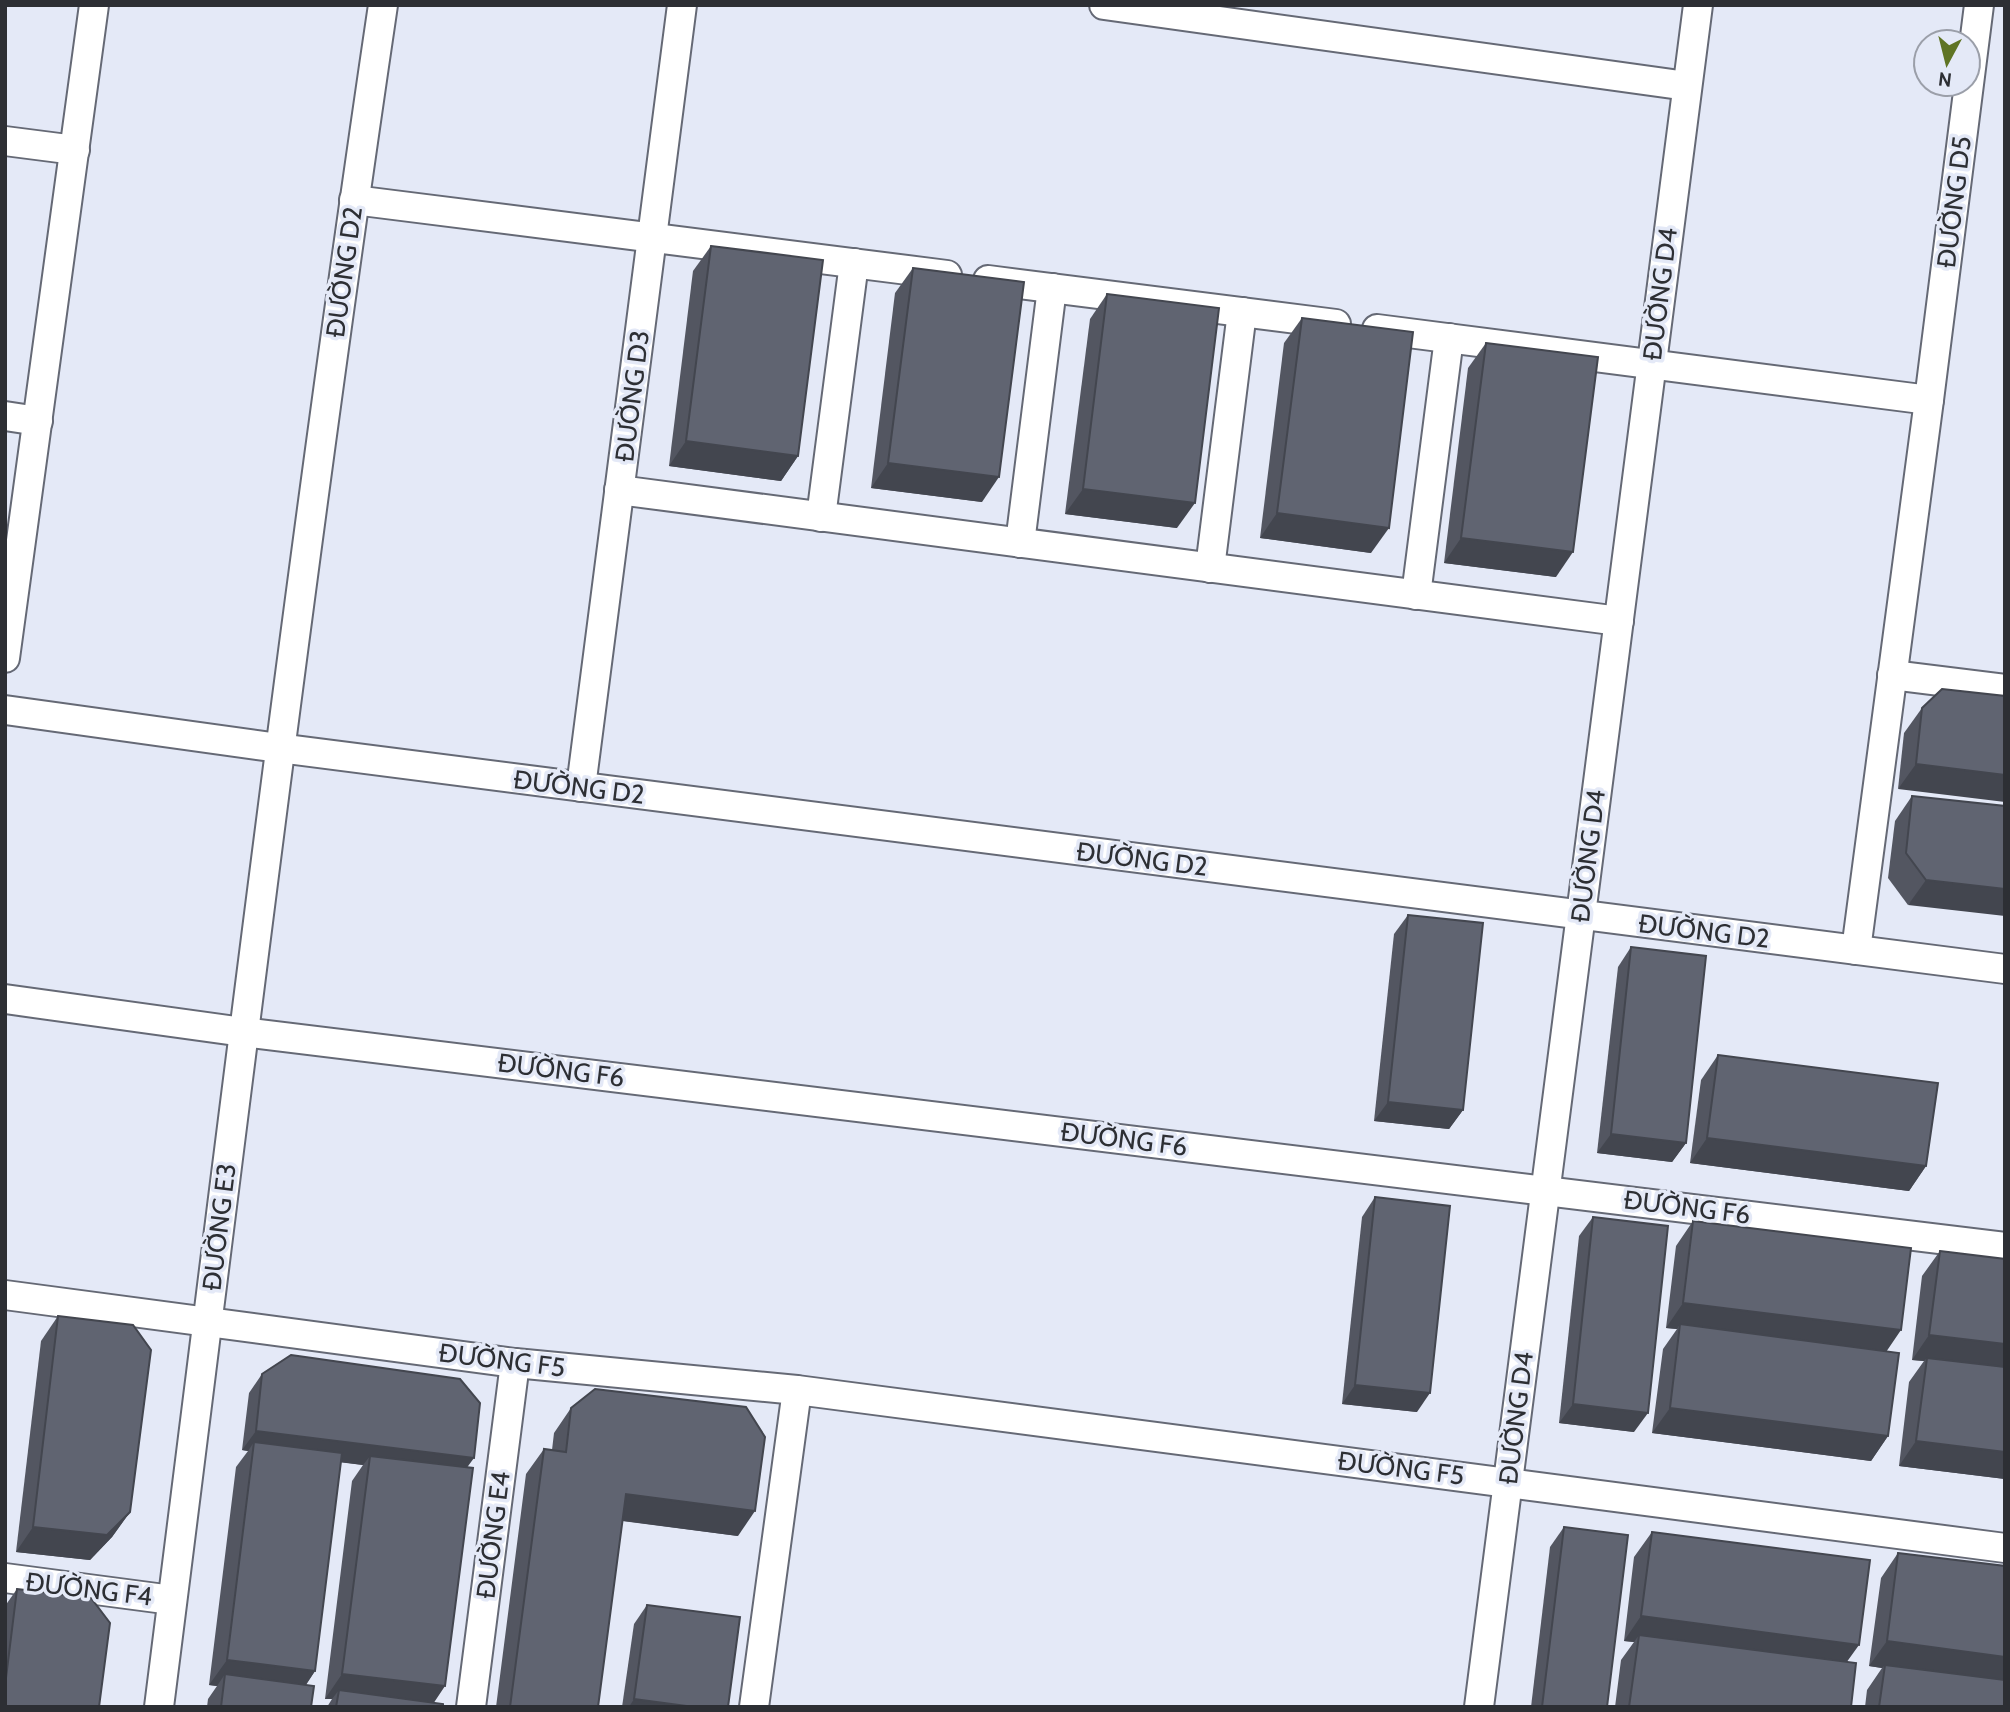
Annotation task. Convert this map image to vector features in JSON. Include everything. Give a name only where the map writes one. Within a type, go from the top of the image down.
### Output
[{"type":"street","points":[[5,658],[94,5]]},
{"type":"street","name":"ĐƯỜNG D2","points":[[279,748],[383,5]]},
{"type":"street","name":"ĐƯỜNG D3","points":[[581,787],[682,5]]},
{"type":"street","points":[[1104,5],[1687,86]]},
{"type":"street","name":"ĐƯỜNG D4","points":[[1479,1707],[1698,5]]},
{"type":"street","name":"ĐƯỜNG D5","points":[[1856,950],[1979,5]]},
{"type":"street","points":[[5,141],[75,150]]},
{"type":"street","points":[[354,200],[1929,400]]},
{"type":"street","points":[[821,517],[854,263]]},
{"type":"street","points":[[1020,543],[1052,288]]},
{"type":"street","points":[[1210,568],[1242,312]]},
{"type":"street","points":[[1416,595],[1449,338]]},
{"type":"street","points":[[5,416],[38,421]]},
{"type":"street","points":[[620,490],[1619,621]]},
{"type":"street","points":[[1892,676],[2005,689]]},
{"type":"street","name":"ĐƯỜNG D2","points":[[5,710],[279,748],[2005,969]]},
{"type":"street","name":"ĐƯỜNG E3","points":[[159,1707],[279,748]]},
{"type":"street","name":"ĐƯỜNG F6","points":[[5,999],[243,1032],[2005,1247]]},
{"type":"street","name":"ĐƯỜNG F5","points":[[5,1294],[515,1363],[797,1390],[2005,1548]]},
{"type":"street","name":"ĐƯỜNG E4","points":[[471,1707],[515,1363]]},
{"type":"street","points":[[754,1707],[797,1390]]},
{"type":"street","name":"ĐƯỜNG F4","points":[[5,1578],[172,1600]]},
{"type":"building","points":[[711,246],[823,260],[798,456],[686,441]]},
{"type":"building","points":[[913,268],[1024,282],[999,477],[888,463]]},
{"type":"building","points":[[1107,294],[1219,308],[1195,503],[1083,489]]},
{"type":"building","points":[[1302,318],[1413,332],[1389,528],[1277,513]]},
{"type":"building","points":[[1486,343],[1598,357],[1573,552],[1461,538]]},
{"type":"building","points":[[1942,689],[2005,696],[2005,775],[1916,764],[1922,708]]},
{"type":"building","points":[[1912,796],[2005,806],[2005,889],[1926,880],[1906,853]]},
{"type":"building","points":[[1408,915],[1483,923],[1463,1110],[1388,1102]]},
{"type":"building","points":[[1631,947],[1706,956],[1686,1143],[1611,1134]]},
{"type":"building","points":[[1718,1055],[1938,1083],[1926,1166],[1707,1138]]},
{"type":"building","points":[[1375,1197],[1450,1206],[1430,1393],[1355,1385]]},
{"type":"building","points":[[1593,1217],[1668,1226],[1648,1413],[1573,1404]]},
{"type":"building","points":[[1693,1221],[1911,1248],[1901,1330],[1683,1303]]},
{"type":"building","points":[[1940,1251],[2005,1259],[2005,1344],[1929,1335]]},
{"type":"building","points":[[58,1316],[133,1325],[151,1350],[130,1512],[107,1535],[33,1527]]},
{"type":"building","points":[[1680,1324],[1899,1353],[1888,1436],[1670,1408]]},
{"type":"building","points":[[291,1355],[460,1379],[480,1403],[474,1458],[256,1431],[262,1374]]},
{"type":"building","points":[[1927,1358],[2005,1367],[2005,1452],[1916,1441]]},
{"type":"building","points":[[595,1389],[746,1407],[765,1437],[755,1511],[626,1494],[598,1707],[510,1707],[544,1449],[566,1452],[571,1408]]},
{"type":"building","points":[[254,1442],[342,1453],[315,1671],[227,1660]]},
{"type":"building","points":[[370,1456],[473,1468],[445,1686],[342,1674]]},
{"type":"building","points":[[1564,1527],[1628,1535],[1607,1707],[1542,1707]]},
{"type":"building","points":[[1652,1532],[1870,1560],[1859,1645],[1641,1616]]},
{"type":"building","points":[[1898,1553],[2005,1566],[2005,1657],[1887,1641]]},
{"type":"building","points":[[17,1589],[91,1598],[110,1623],[99,1707],[5,1707],[5,1686]]},
{"type":"building","points":[[647,1605],[740,1617],[728,1707],[694,1707],[634,1699]]},
{"type":"building","points":[[1639,1635],[1856,1663],[1851,1707],[1629,1707]]},
{"type":"building","points":[[1885,1665],[2005,1680],[2005,1707],[1879,1707]]},
{"type":"building","points":[[225,1674],[314,1686],[311,1707],[221,1707]]},
{"type":"building","points":[[339,1690],[443,1704],[443,1707],[336,1707]]}]
